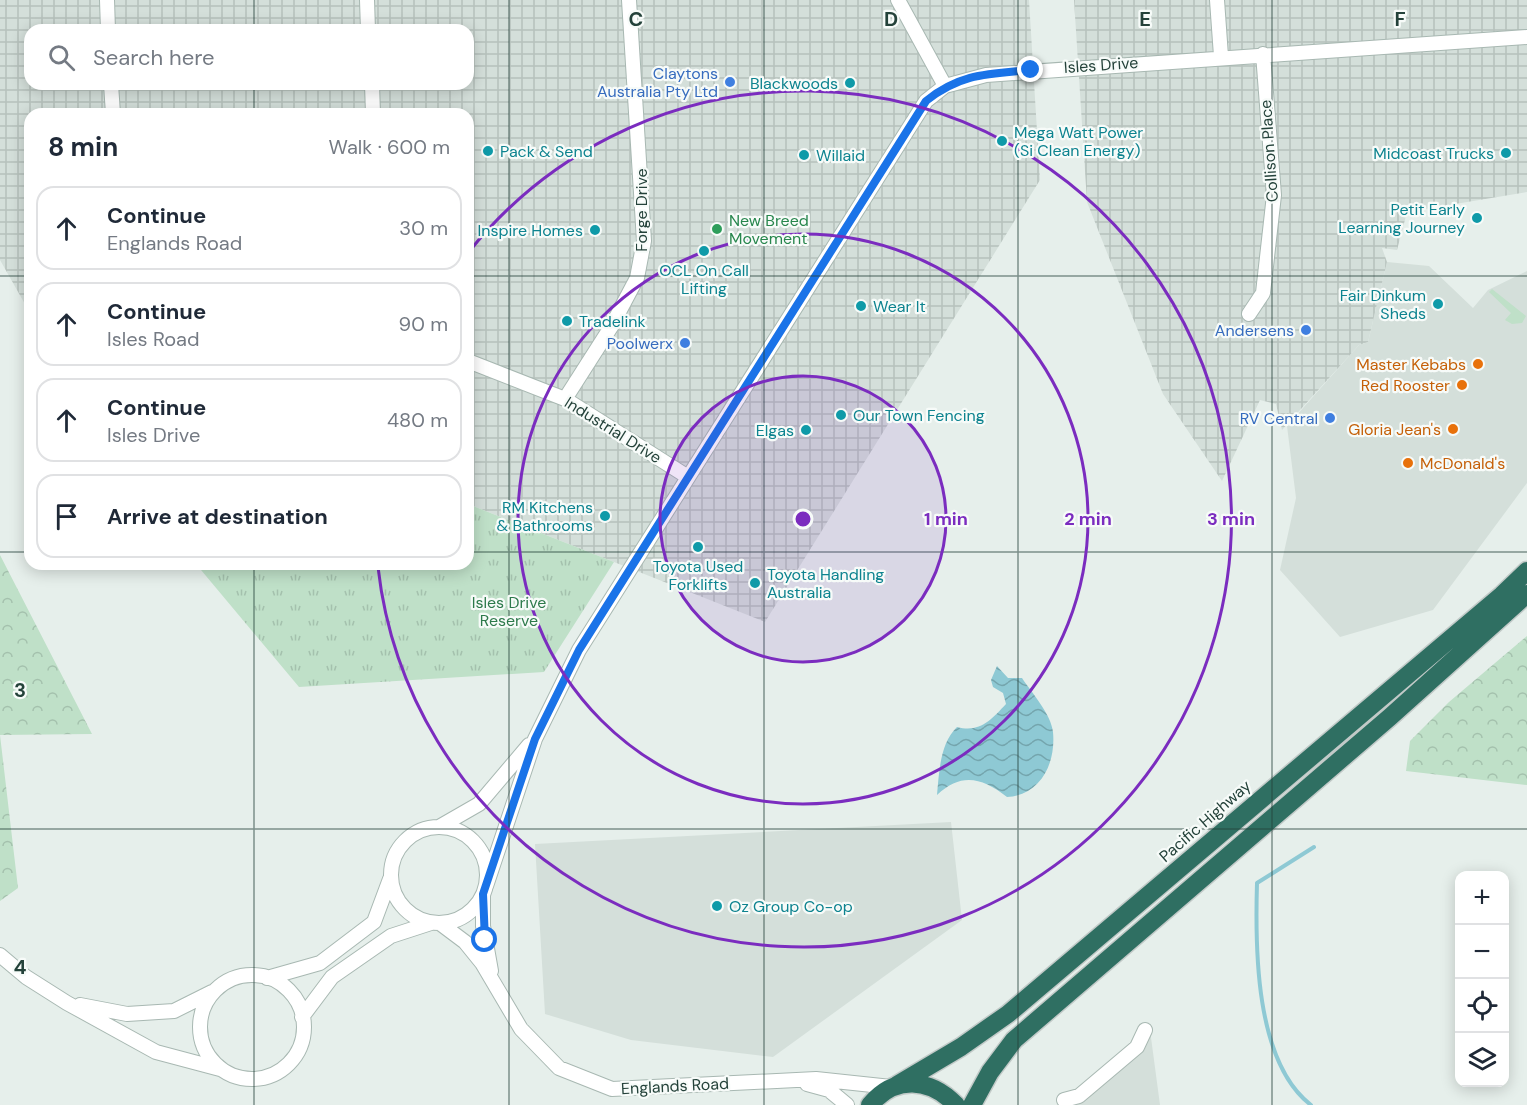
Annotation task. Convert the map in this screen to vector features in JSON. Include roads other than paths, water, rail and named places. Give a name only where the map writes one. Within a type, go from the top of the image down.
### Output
[{"type":"highway","name":"Pacific Highway","points":[[870,1105],[879,1095],[961,1047],[1008,1014],[1502,596],[1527,571]]},
{"type":"highway","points":[[972,1105],[990,1072],[1014,1040],[1381,724],[1527,594]]},
{"type":"highway","points":[[894,1086],[911,1082],[928,1085],[944,1093],[956,1105]]},
{"type":"street","points":[[107,0],[108,24]]},
{"type":"street","points":[[367,0],[368,24]]},
{"type":"street","name":"Forge Drive","points":[[565,399],[611,327],[637,278],[644,241],[629,0]]},
{"type":"street","points":[[898,0],[945,86]]},
{"type":"street","points":[[1217,0],[1221,57]]},
{"type":"street","name":"Isles Drive","points":[[535,739],[579,650],[913,119],[926,101],[945,86],[986,75],[1527,37]]},
{"type":"street","name":"Collison Place","points":[[1249,314],[1263,293],[1274,195],[1263,54]]},
{"type":"street","points":[[111,90],[113,108]]},
{"type":"street","points":[[372,90],[373,108]]},
{"type":"street","name":"Industrial Drive","points":[[474,363],[565,399],[688,477]]},
{"type":"street","points":[[67,1003],[127,1014],[174,1011],[240,977],[267,978],[320,963],[374,922],[391,878],[393,858],[404,842],[420,831],[439,827],[479,804],[535,739]]},
{"type":"street","points":[[302,1017],[332,977],[391,936],[466,915],[485,890],[535,739]]},
{"type":"street","name":"Englands Road","points":[[439,827],[458,831],[474,842],[487,867],[485,940],[495,985]]},
{"type":"street","name":"Englands Road","points":[[391,878],[401,905],[414,917],[436,923],[465,942],[495,985],[521,1029],[559,1068],[612,1089],[832,1080],[894,1086]]},
{"type":"street","points":[[0,955],[26,977],[67,1003],[156,1052],[222,1069],[248,1079],[276,1073],[296,1053],[303,1036],[302,1017],[290,993],[267,978]]},
{"type":"street","points":[[214,991],[203,1008],[201,1037],[208,1055],[222,1069]]},
{"type":"street","points":[[1071,1101],[1137,1047],[1145,1030]]},
{"type":"street","points":[[793,1081],[829,1090],[847,1105]]},
{"type":"water","points":[[997,666],[1008,678],[1022,678],[1049,718],[1052,725],[1053,744],[1049,766],[1037,784],[1019,795],[1007,797],[989,785],[972,780],[955,783],[937,795],[941,759],[951,734],[957,727],[979,727],[1006,704],[1003,693],[993,687],[991,680]]},
{"type":"waterway","points":[[1311,1105],[1293,1086],[1279,1061],[1269,1033],[1258,970],[1256,909],[1257,883],[1314,847]]},
{"type":"place","name":"Claytons Australia Pty Ltd","points":[[730,82]]},
{"type":"place","name":"Blackwoods","points":[[850,83]]},
{"type":"place","name":"Mega Watt Power (Si Clean Energy)","points":[[1002,141]]},
{"type":"place","name":"Pack & Send","points":[[488,151]]},
{"type":"place","name":"Midcoast Trucks","points":[[1506,153]]},
{"type":"place","name":"Willaid","points":[[804,155]]},
{"type":"place","name":"Petit Early Learning Journey","points":[[1477,218]]},
{"type":"place","name":"New Breed Movement","points":[[717,229]]},
{"type":"place","name":"Inspire Homes","points":[[595,230]]},
{"type":"place","name":"OCL On Call Lifting","points":[[704,251]]},
{"type":"place","name":"Fair Dinkum Sheds","points":[[1438,304]]},
{"type":"place","name":"Wear It","points":[[861,306]]},
{"type":"place","name":"Tradelink","points":[[567,321]]},
{"type":"place","name":"Andersens","points":[[1306,330]]},
{"type":"place","name":"Poolwerx","points":[[685,343]]},
{"type":"place","name":"Master Kebabs","points":[[1478,364]]},
{"type":"place","name":"Red Rooster","points":[[1462,385]]},
{"type":"place","name":"Our Town Fencing","points":[[841,415]]},
{"type":"place","name":"RV Central","points":[[1330,418]]},
{"type":"place","name":"Gloria Jean's","points":[[1453,429]]},
{"type":"place","name":"Elgas","points":[[806,430]]},
{"type":"place","name":"McDonald's","points":[[1408,463]]},
{"type":"place","name":"RM Kitchens & Bathrooms","points":[[605,516]]},
{"type":"place","name":"Toyota Used Forklifts","points":[[698,547]]},
{"type":"place","name":"Toyota Handling Australia","points":[[755,583]]},
{"type":"place","name":"Oz Group Co-op","points":[[717,906]]},
{"type":"park label","name":"Isles Drive Reserve","points":[[509,611]]}]
